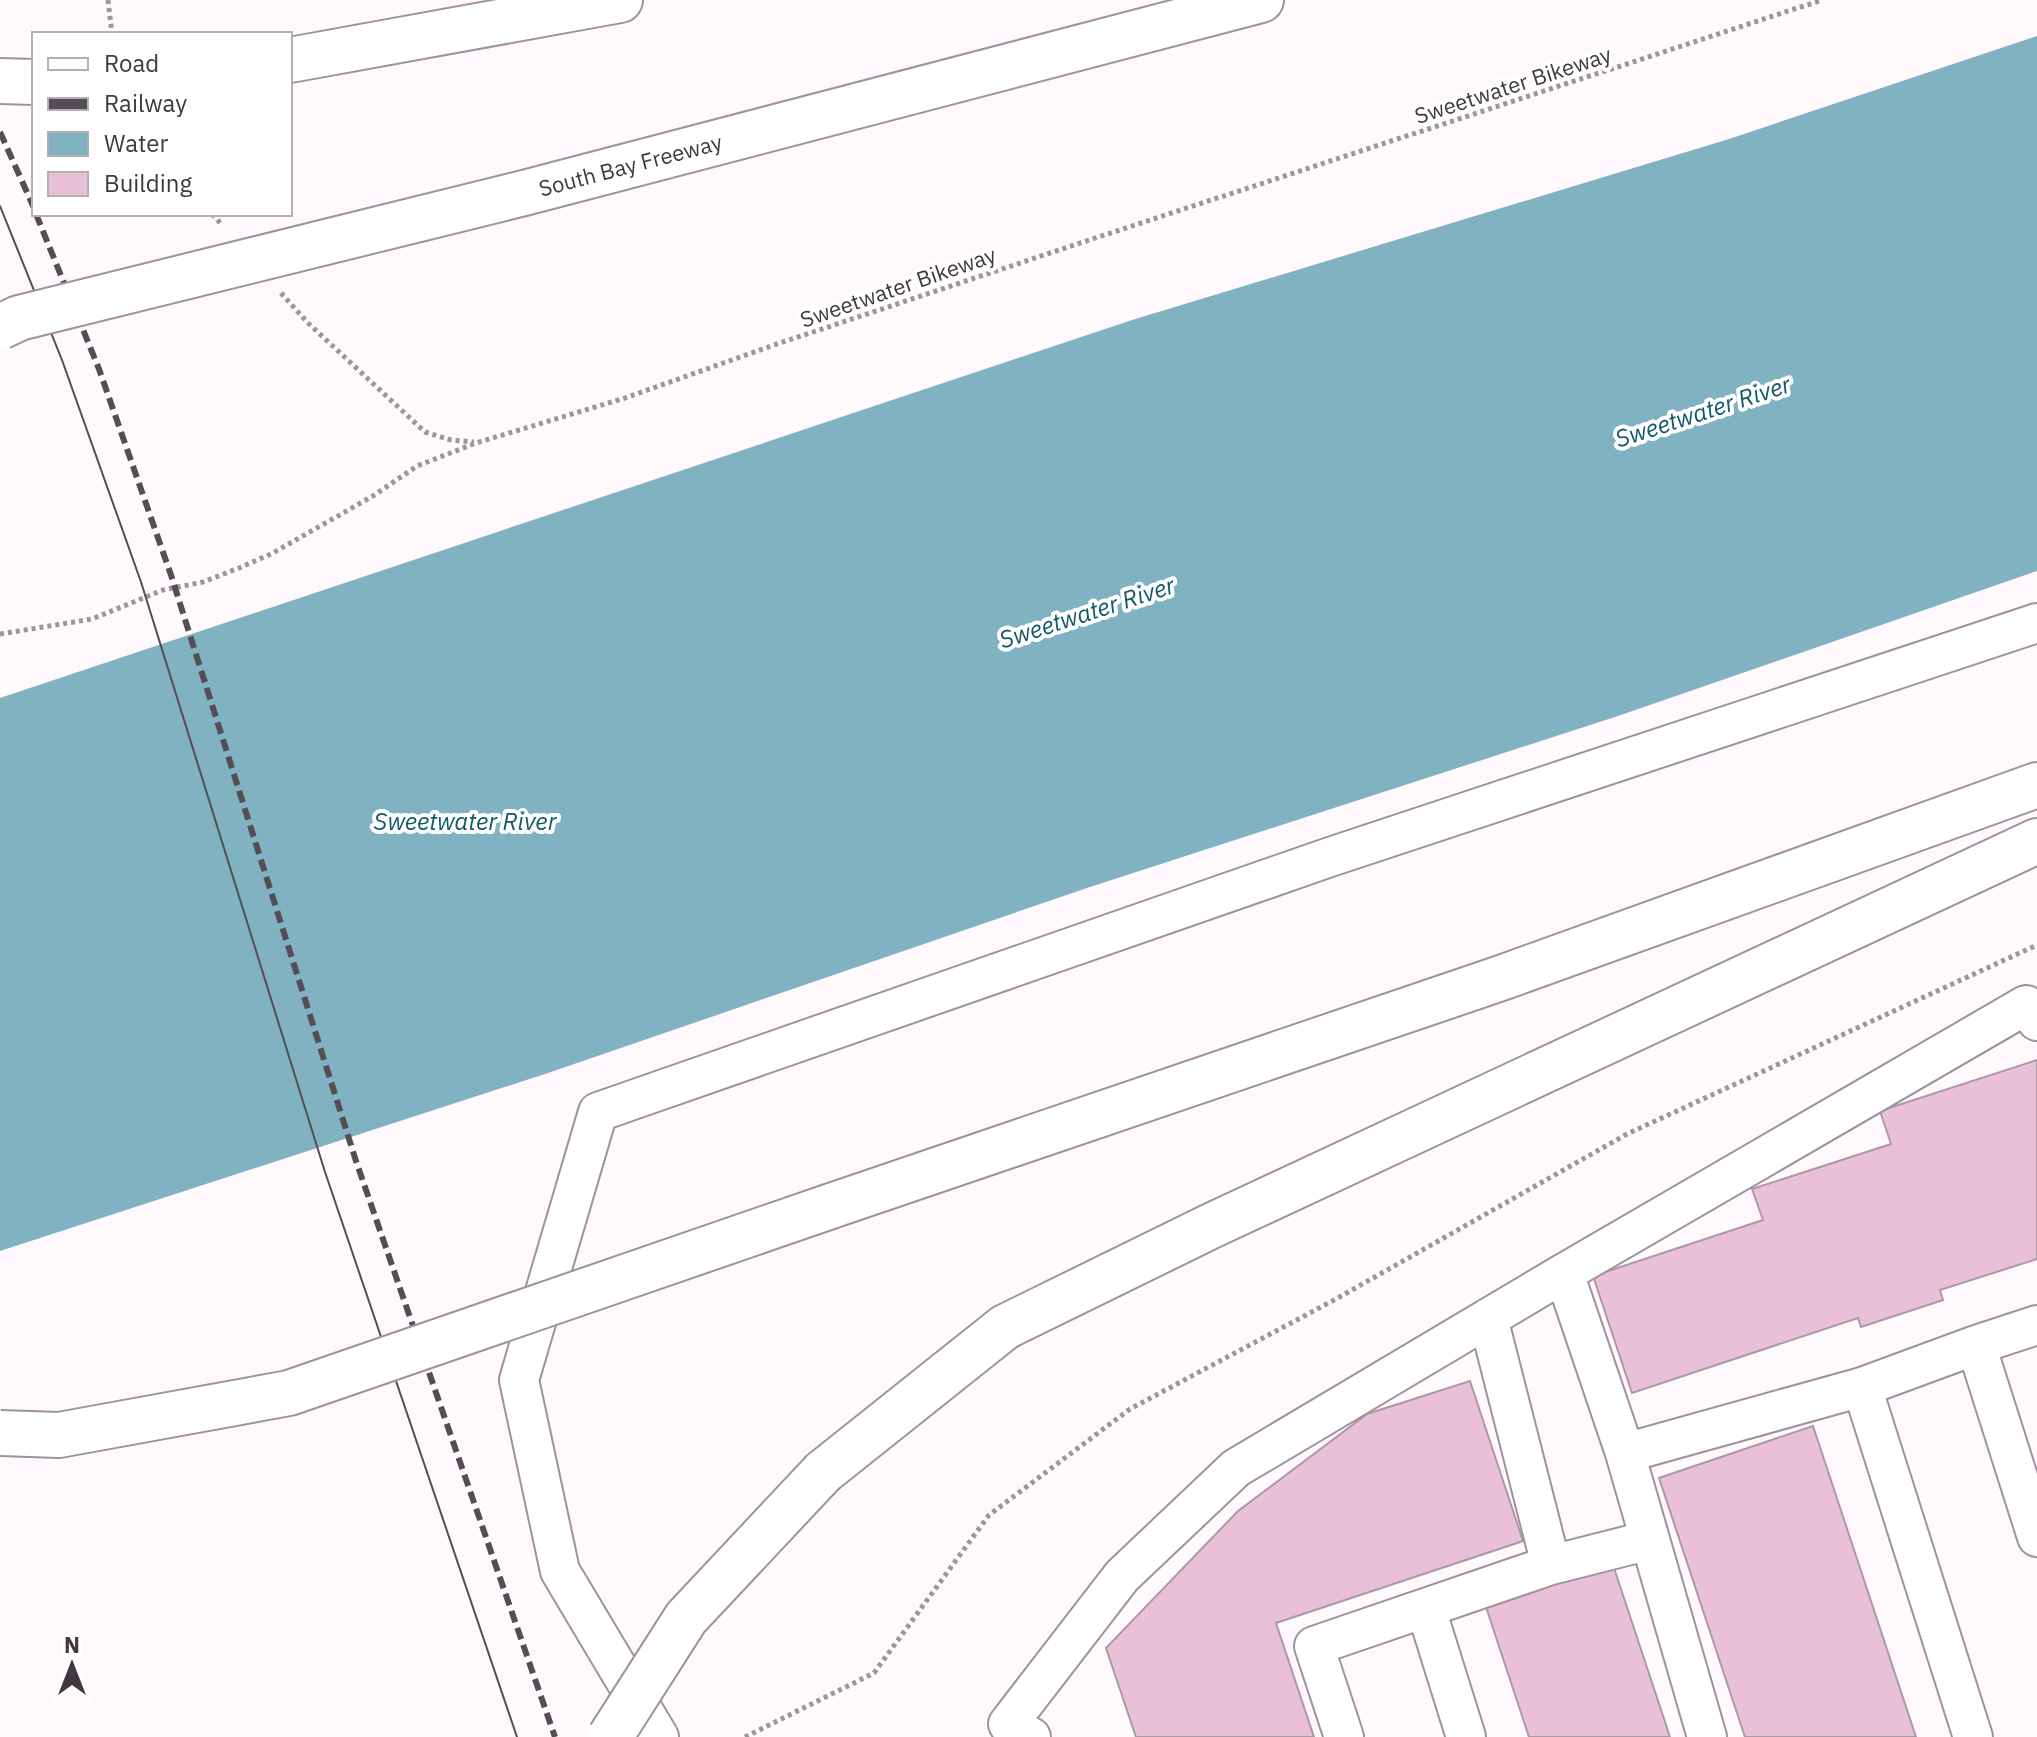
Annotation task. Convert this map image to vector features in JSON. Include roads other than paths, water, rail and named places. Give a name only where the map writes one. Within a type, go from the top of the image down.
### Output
[{"type":"highway","points":[[292,60],[620,0]]},
{"type":"highway","name":"South Bay Freeway","points":[[0,327],[19,318],[524,193],[1261,0]]},
{"type":"highway","points":[[0,81],[32,82]]},
{"type":"highway","points":[[0,1433],[59,1435],[289,1393],[1501,978],[2037,785]]},
{"type":"highway","points":[[610,1737],[686,1618],[823,1472],[1005,1327],[1227,1218],[2037,841]]},
{"type":"lane","points":[[659,1737],[560,1571],[519,1380],[598,1112],[1330,857],[2037,623]]},
{"type":"lane","points":[[1031,1737],[1008,1724],[1122,1576],[1236,1468],[2026,1005],[2037,1021]]},
{"type":"lane","points":[[1564,1273],[1625,1453],[1707,1737]]},
{"type":"lane","points":[[1488,1318],[1551,1565]]},
{"type":"lane","points":[[1625,1453],[1862,1387],[2037,1325]]},
{"type":"lane","points":[[1976,1345],[2037,1537]]},
{"type":"lane","points":[[1862,1387],[1973,1737]]},
{"type":"lane","points":[[1344,1737],[1314,1646],[1551,1565],[1650,1540]]},
{"type":"lane","points":[[1426,1609],[1466,1737]]},
{"type":"water","name":"Sweetwater River","points":[[2037,36],[2037,571],[1618,716],[1087,888],[548,1073],[0,1251],[0,698],[1132,320],[1729,139]]},
{"type":"tram line","points":[[0,206],[62,360],[141,582],[325,1172],[517,1737]]},
{"type":"railway","points":[[0,132],[32,204]]},
{"type":"railway","points":[[37,216],[99,369],[171,575],[356,1161],[555,1737]]}]
